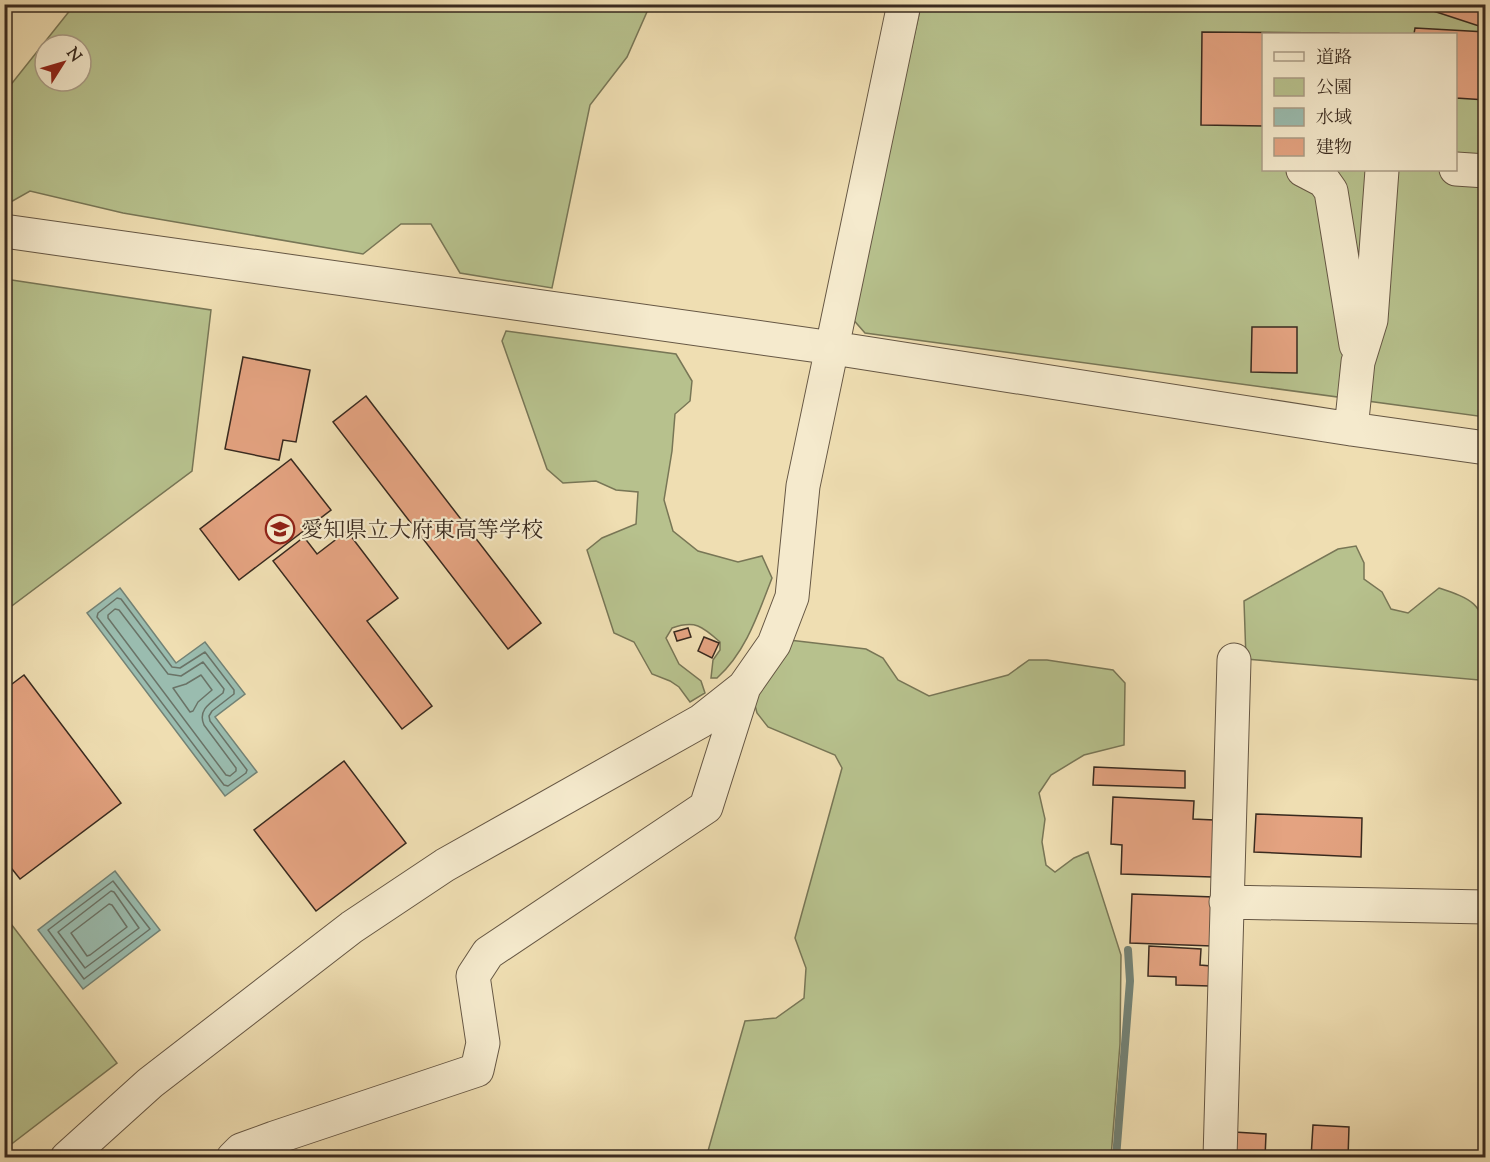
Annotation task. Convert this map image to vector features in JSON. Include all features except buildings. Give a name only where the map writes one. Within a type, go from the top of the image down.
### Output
[{"type":"street","points":[[68,1158],[150,1083],[352,927],[445,865],[701,721],[744,687],[774,644],[792,597],[803,486],[904,4]]},
{"type":"street","points":[[1457,169],[1485,171]]},
{"type":"street","points":[[1305,171],[1324,181],[1331,191],[1358,362]]},
{"type":"street","points":[[1351,429],[1358,362],[1371,320],[1382,171]]},
{"type":"street","points":[[4,231],[833,348],[1351,429],[1485,447]]},
{"type":"street","points":[[1221,1158],[1234,660]]},
{"type":"street","points":[[233,1158],[241,1150],[273,1138],[477,1070],[483,1043],[473,976],[488,953],[706,807],[744,687]]},
{"type":"street","points":[[1226,902],[1485,908]]},
{"type":"green space","points":[[75,4],[650,4],[627,57],[590,105],[552,288],[460,273],[431,224],[401,224],[363,254],[123,213],[30,191],[5,203],[5,92],[33,57],[33,93],[93,93],[93,33],[52,33]]},
{"type":"green space","points":[[921,5],[1485,5],[1485,417],[865,333],[851,317]]},
{"type":"green space","points":[[5,279],[211,310],[192,471],[5,611]]},
{"type":"green space","points":[[506,331],[676,354],[692,381],[690,401],[675,414],[664,500],[673,531],[698,551],[738,562],[762,556],[772,578],[756,619],[743,644],[727,668],[717,678],[711,678],[713,660],[720,650],[720,642],[698,626],[687,625],[672,628],[666,638],[679,664],[701,681],[705,693],[690,702],[679,687],[652,674],[634,642],[614,633],[587,550],[602,538],[636,524],[638,492],[616,490],[596,481],[563,483],[547,469],[502,341]]},
{"type":"green space","points":[[1356,546],[1364,563],[1364,579],[1382,592],[1391,609],[1408,613],[1439,588],[1467,599],[1478,609],[1482,617],[1485,638],[1484,659],[1479,680],[1246,659],[1244,601],[1338,549]]},
{"type":"green space","points":[[789,640],[866,649],[883,658],[898,680],[929,696],[1008,675],[1029,660],[1047,660],[1113,670],[1125,683],[1124,745],[1084,755],[1051,775],[1039,793],[1045,819],[1042,842],[1046,865],[1055,872],[1074,858],[1088,852],[1121,955],[1120,1044],[1111,1157],[706,1158],[745,1021],[776,1018],[804,998],[806,968],[795,938],[842,768],[835,755],[768,727],[757,713],[753,698]]},
{"type":"green space","points":[[5,916],[117,1063],[5,1149]]},
{"type":"water","points":[[120,588],[176,663],[205,642],[245,694],[215,717],[257,772],[225,796],[87,613]]},
{"type":"water","points":[[115,871],[160,930],[83,989],[38,930]]},
{"type":"waterway","points":[[1116,1158],[1130,981],[1128,950]]},
{"type":"place","name":"愛知県立大府東高等学校","points":[[280,529]]}]
